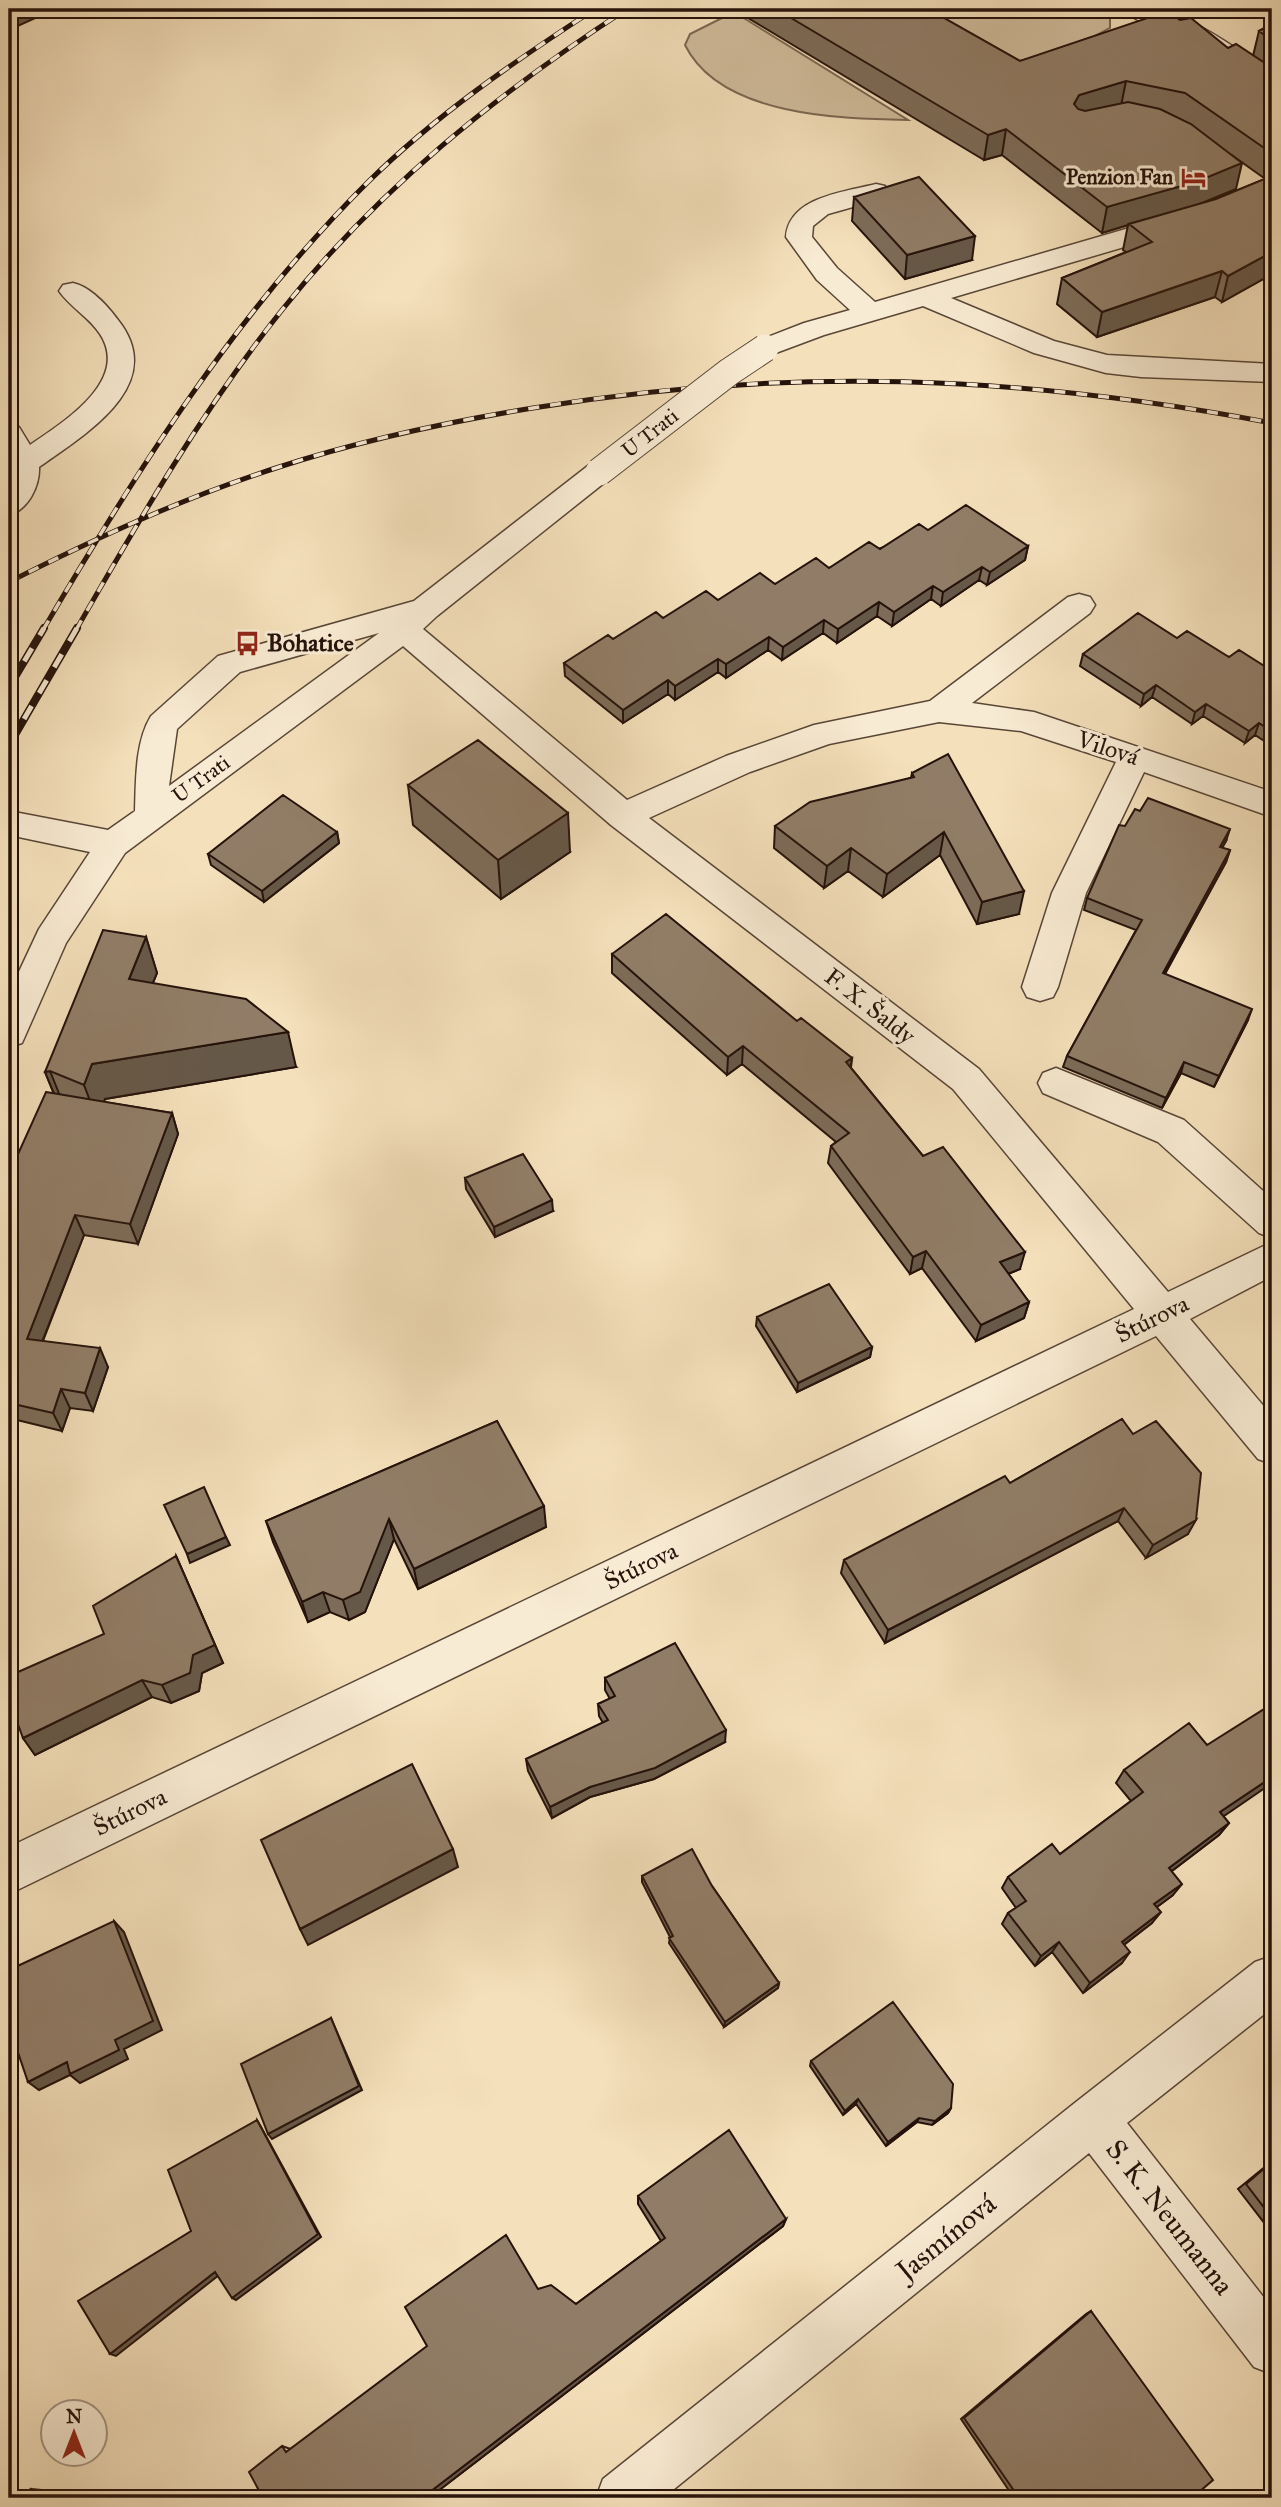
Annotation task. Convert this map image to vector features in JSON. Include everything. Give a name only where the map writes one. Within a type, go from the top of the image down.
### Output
[{"type":"street","points":[[1136,9],[1158,21],[1187,27],[1272,84]]},
{"type":"street","name":"U Trati","points":[[9,1033],[51,938],[113,844],[415,619],[729,372],[765,348],[814,329],[1200,216],[1257,185]]},
{"type":"street","points":[[870,313],[827,274],[799,237],[800,223],[819,208],[876,192]]},
{"type":"street","points":[[26,462],[80,422],[111,393],[121,372],[120,343],[105,321],[73,290]]},
{"type":"street","points":[[926,297],[1044,347],[1106,364],[1272,373]]},
{"type":"street","points":[[9,434],[26,462],[23,488],[9,505]]},
{"type":"street","name":"Vilová","points":[[939,710],[1079,605]]},
{"type":"street","points":[[151,816],[153,773],[162,724],[229,664],[415,619]]},
{"type":"street","name":"F. X. Šaldy","points":[[415,619],[623,816],[966,1079],[1160,1315],[1272,1446]]},
{"type":"street","name":"Vilová","points":[[623,816],[737,764],[825,733],[939,710],[1023,720],[1272,804]]},
{"type":"street","points":[[1040,987],[1069,893],[1135,756]]},
{"type":"street","points":[[9,823],[113,844]]},
{"type":"street","points":[[1056,1083],[1171,1131],[1272,1222]]},
{"type":"street","name":"Štúrova","points":[[9,1871],[1160,1315],[1272,1258]]},
{"type":"street","name":"Jasmínová","points":[[622,2498],[1093,2119],[1272,1979]]},
{"type":"street","name":"S. K. Neumanna","points":[[1093,2119],[1272,2349]]},
{"type":"shaded area","points":[[920,9],[1101,9],[1110,17],[1110,28],[1047,62],[1014,61]]},
{"type":"shaded area","points":[[734,12],[908,120],[817,115],[753,100],[725,87],[702,69],[685,45],[690,34]]},
{"type":"building","points":[[776,9],[928,9],[1020,61],[1168,11],[1180,20],[1191,18],[1228,48],[1236,44],[1272,66],[1272,152],[1185,93],[1126,81],[1079,95],[1074,104],[1085,111],[1128,102],[1160,109],[1191,124],[1242,163],[1196,182],[1107,207],[1006,129],[988,135]]},
{"type":"building","points":[[1272,24],[1272,41],[1259,31]]},
{"type":"building","points":[[1272,176],[1272,252],[1228,276],[1222,271],[1102,312],[1062,278],[1152,242],[1129,224],[1216,199]]},
{"type":"building","points":[[919,177],[975,236],[907,255],[854,197]]},
{"type":"building","points":[[966,505],[1028,546],[990,572],[982,567],[943,592],[933,586],[894,612],[879,602],[838,629],[824,620],[783,647],[769,637],[726,664],[718,659],[675,686],[668,680],[623,710],[564,663],[608,635],[613,639],[656,612],[663,618],[706,591],[718,600],[760,573],[775,584],[816,558],[829,568],[869,542],[880,549],[919,524],[928,530]]},
{"type":"building","points":[[1138,613],[1177,638],[1187,631],[1229,657],[1239,650],[1272,671],[1272,732],[1259,723],[1249,731],[1206,704],[1195,712],[1156,685],[1144,694],[1083,654]]},
{"type":"building","points":[[478,740],[568,813],[498,860],[408,785]]},
{"type":"building","points":[[948,754],[1024,891],[982,902],[944,832],[887,874],[851,848],[827,866],[775,826],[810,802],[914,777],[912,773]]},
{"type":"building","points":[[283,795],[337,832],[262,891],[208,854]]},
{"type":"building","points":[[1148,798],[1230,829],[1220,847],[1230,850],[1163,973],[1252,1009],[1219,1076],[1184,1062],[1166,1098],[1067,1056],[1142,920],[1087,898],[1119,825],[1125,826],[1135,809],[1140,811]]},
{"type":"building","points":[[666,914],[797,1021],[801,1018],[852,1058],[846,1062],[923,1156],[943,1147],[1025,1252],[1000,1262],[1029,1302],[981,1325],[926,1251],[913,1257],[831,1146],[849,1133],[743,1046],[728,1057],[612,954]]},
{"type":"building","points":[[103,930],[146,937],[129,979],[246,999],[288,1032],[92,1064],[84,1085],[50,1071],[45,1072]]},
{"type":"building","points":[[46,1092],[172,1113],[130,1224],[75,1215],[27,1339],[100,1348],[85,1393],[61,1389],[53,1413],[9,1403],[9,1174]]},
{"type":"building","points":[[523,1154],[552,1200],[494,1227],[465,1178]]},
{"type":"building","points":[[829,1284],[872,1347],[798,1383],[757,1317]]},
{"type":"building","points":[[1122,1419],[1133,1434],[1156,1421],[1201,1473],[1196,1520],[1153,1545],[1124,1508],[888,1630],[844,1560],[1005,1476],[1010,1483]]},
{"type":"building","points":[[497,1421],[544,1506],[414,1569],[389,1519],[360,1592],[343,1600],[323,1592],[302,1602],[266,1521]]},
{"type":"building","points":[[204,1487],[226,1537],[187,1554],[164,1505]]},
{"type":"building","points":[[176,1556],[215,1645],[193,1655],[190,1673],[162,1685],[142,1680],[23,1738],[9,1700],[9,1676],[104,1634],[93,1606]]},
{"type":"building","points":[[675,1643],[726,1730],[655,1768],[590,1787],[550,1807],[526,1759],[608,1720],[598,1704],[615,1696],[605,1678]]},
{"type":"building","points":[[1272,1704],[1272,1777],[1220,1812],[1229,1823],[1169,1868],[1182,1884],[1154,1904],[1161,1912],[1122,1942],[1130,1952],[1090,1983],[1059,1942],[1041,1956],[1008,1913],[1026,1901],[1008,1877],[1052,1844],[1060,1854],[1143,1792],[1124,1770],[1189,1723],[1207,1745]]},
{"type":"building","points":[[412,1764],[453,1849],[300,1929],[261,1840]]},
{"type":"building","points":[[692,1849],[712,1886],[779,1983],[725,2022],[669,1938],[673,1936],[642,1876]]},
{"type":"building","points":[[114,1921],[153,2021],[115,2040],[119,2050],[70,2074],[67,2062],[28,2082],[9,2026],[9,1970]]},
{"type":"building","points":[[893,2002],[953,2084],[951,2108],[935,2121],[919,2118],[888,2142],[858,2099],[845,2111],[811,2061]]},
{"type":"building","points":[[331,2018],[359,2086],[268,2134],[241,2064]]},
{"type":"building","points":[[257,2120],[318,2234],[232,2298],[215,2272],[110,2354],[78,2301],[191,2231],[168,2170]]},
{"type":"building","points":[[729,2130],[786,2219],[422,2498],[263,2498],[249,2472],[282,2446],[286,2452],[427,2346],[405,2307],[506,2235],[538,2289],[551,2285],[576,2304],[665,2238],[638,2196]]},
{"type":"building","points":[[1272,2162],[1272,2218],[1246,2184]]},
{"type":"building","points":[[1091,2311],[1213,2480],[1192,2498],[1019,2498],[964,2418]]},
{"type":"building","points":[[31,2489],[35,2498],[17,2498]]},
{"type":"railway","points":[[98,539],[191,395],[232,339],[320,232],[368,182],[421,134],[506,69],[595,9]]},
{"type":"railway","points":[[140,520],[225,386],[282,310],[358,224],[399,184],[486,109],[627,9]]},
{"type":"railway","points":[[140,520],[244,479],[373,440],[533,408],[721,386],[812,382],[994,386],[1085,394],[1272,423]]},
{"type":"railway","points":[[76,630],[140,520]]},
{"type":"railway","points":[[98,539],[140,520]]},
{"type":"railway","points":[[9,582],[98,539]]},
{"type":"railway","points":[[43,630],[98,539]]},
{"type":"railway","points":[[9,687],[44,628]]},
{"type":"railway","points":[[9,745],[77,628]]},
{"type":"place","name":"Penzion Fan","points":[[1193,177]]},
{"type":"place","name":"Bohatice","points":[[247,643]]}]
